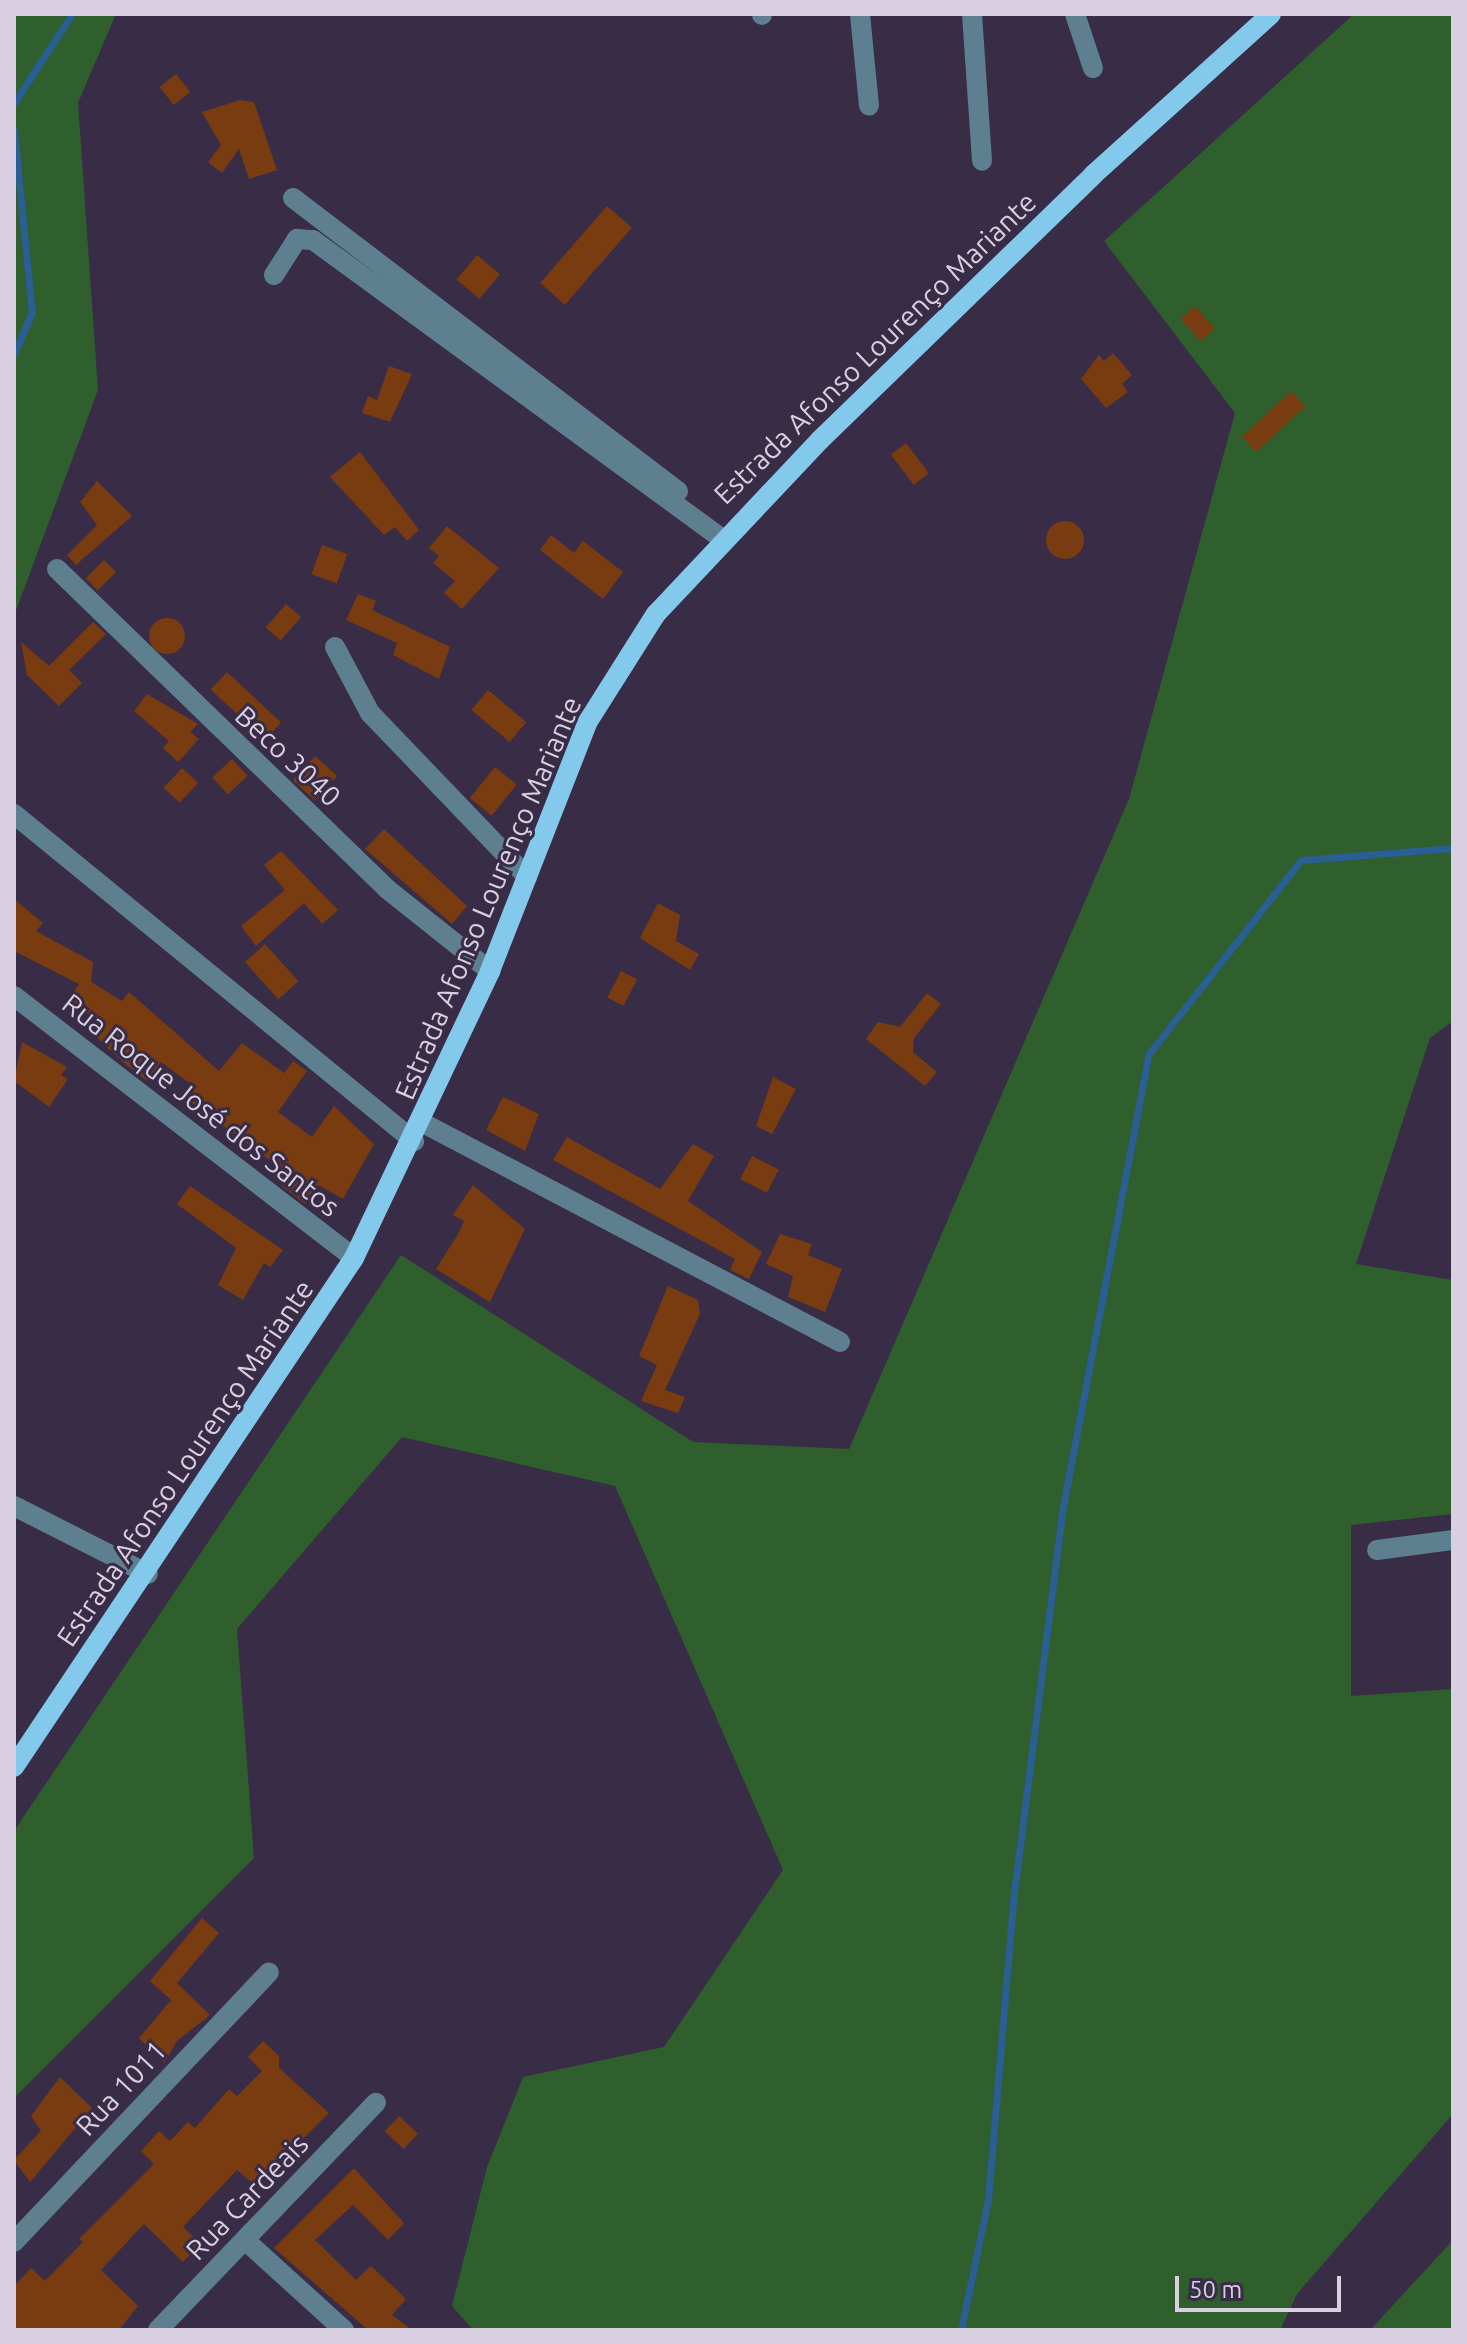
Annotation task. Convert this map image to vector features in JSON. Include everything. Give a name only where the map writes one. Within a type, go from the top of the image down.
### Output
[{"type":"main road","name":"Estrada Afonso Lourenço Mariante","points":[[14,1767],[148,1574],[354,1258],[418,1132],[490,971],[587,723],[656,614],[725,533],[1093,175],[1271,14]]},
{"type":"street","points":[[860,14],[869,106]]},
{"type":"street","points":[[972,14],[982,161]]},
{"type":"street","points":[[1075,14],[1093,68]]},
{"type":"street","points":[[293,198],[725,533]]},
{"type":"street","points":[[274,275],[297,239],[313,240],[725,533]]},
{"type":"street","name":"Beco 3040","points":[[57,569],[387,889],[490,971]]},
{"type":"street","points":[[335,647],[370,713],[527,877]]},
{"type":"street","points":[[14,814],[418,1132],[840,1342]]},
{"type":"street","name":"Rua Roque José dos Santos","points":[[14,996],[354,1258]]},
{"type":"street","points":[[14,1506],[148,1574]]},
{"type":"street","points":[[1377,1550],[1453,1540]]},
{"type":"street","name":"Rua 1011","points":[[14,2242],[269,1972]]},
{"type":"street","name":"Rua Cardeais","points":[[158,2330],[376,2103]]},
{"type":"street","points":[[245,2240],[344,2330]]},
{"type":"green space","points":[[14,14],[116,14],[78,103],[98,390],[14,616]]},
{"type":"green space","points":[[1354,14],[1453,14],[1453,1021],[1430,1038],[1356,1264],[1453,1280],[1453,1514],[1351,1525],[1351,1696],[1453,1689],[1453,2114],[1297,2294],[1280,2330],[473,2330],[452,2306],[487,2167],[523,2077],[664,2047],[783,1870],[615,1486],[402,1437],[237,1629],[254,1858],[14,2098],[14,1831],[401,1255],[693,1442],[849,1449],[1129,799],[1235,413],[1104,241]]},
{"type":"green space","points":[[1453,2240],[1453,2330],[1372,2330],[1372,2328]]},
{"type":"building","points":[[176,74],[190,92],[174,105],[159,87]]},
{"type":"building","points":[[240,100],[254,102],[277,170],[249,179],[239,149],[222,173],[208,162],[221,145],[202,112]]},
{"type":"building","points":[[607,206],[632,228],[565,305],[540,283]]},
{"type":"building","points":[[477,255],[500,274],[479,299],[456,280]]},
{"type":"building","points":[[1195,306],[1215,329],[1200,341],[1181,318]]},
{"type":"building","points":[[1113,353],[1132,375],[1122,384],[1128,392],[1106,408],[1081,379],[1099,355],[1104,361]]},
{"type":"building","points":[[389,366],[412,374],[390,422],[362,413],[368,396],[377,400]]},
{"type":"building","points":[[1291,391],[1305,406],[1256,452],[1242,437]]},
{"type":"building","points":[[906,443],[929,473],[914,485],[891,454]]},
{"type":"building","points":[[360,452],[419,530],[407,541],[395,527],[384,535],[330,477]]},
{"type":"building","points":[[97,481],[132,516],[76,565],[67,555],[97,525],[80,502]]},
{"type":"building","points":[[1065,521],[1078,527],[1084,540],[1078,553],[1065,559],[1052,553],[1046,540],[1052,527]]},
{"type":"building","points":[[447,526],[499,568],[462,609],[444,593],[455,581],[433,563],[439,556],[429,548]]},
{"type":"building","points":[[551,535],[574,553],[583,541],[623,572],[603,599],[540,550]]},
{"type":"building","points":[[322,545],[347,554],[337,583],[311,574]]},
{"type":"building","points":[[104,560],[116,572],[98,590],[86,578]]},
{"type":"building","points":[[358,594],[376,601],[372,610],[450,647],[439,679],[393,655],[397,643],[346,620]]},
{"type":"building","points":[[286,604],[301,617],[281,641],[266,627]]},
{"type":"building","points":[[167,618],[180,623],[185,636],[180,649],[167,654],[154,649],[149,636],[154,623]]},
{"type":"building","points":[[93,622],[106,634],[69,670],[82,683],[59,706],[27,675],[21,642],[49,666]]},
{"type":"building","points":[[227,672],[281,722],[265,740],[211,690]]},
{"type":"building","points":[[488,690],[526,722],[510,742],[471,710]]},
{"type":"building","points":[[147,694],[198,724],[190,732],[199,739],[178,762],[163,748],[169,741],[134,711]]},
{"type":"building","points":[[315,756],[337,776],[315,801],[293,781]]},
{"type":"building","points":[[232,759],[248,776],[228,794],[212,777]]},
{"type":"building","points":[[495,767],[517,785],[492,816],[470,798]]},
{"type":"building","points":[[182,768],[198,783],[180,803],[164,788]]},
{"type":"building","points":[[384,829],[467,906],[452,924],[365,849]]},
{"type":"building","points":[[281,851],[338,910],[322,924],[304,903],[256,946],[241,926],[285,890],[264,865]]},
{"type":"building","points":[[14,899],[43,923],[36,931],[93,962],[91,982],[122,1001],[129,992],[219,1071],[242,1043],[284,1073],[293,1061],[307,1071],[278,1112],[312,1137],[334,1106],[374,1144],[343,1199],[318,1185],[305,1204],[281,1185],[289,1174],[182,1096],[191,1084],[161,1062],[147,1081],[123,1062],[96,1037],[105,1024],[67,1001],[79,984],[14,951]]},
{"type":"building","points":[[658,903],[680,915],[676,941],[699,954],[690,970],[640,938]]},
{"type":"building","points":[[265,944],[298,981],[278,999],[245,962]]},
{"type":"building","points":[[621,971],[637,979],[623,1006],[607,998]]},
{"type":"building","points":[[927,993],[941,1004],[914,1038],[913,1052],[937,1072],[925,1086],[866,1039],[878,1022],[900,1027]]},
{"type":"building","points":[[22,1042],[67,1067],[61,1075],[68,1079],[49,1107],[14,1081]]},
{"type":"building","points":[[773,1077],[796,1089],[772,1134],[756,1126]]},
{"type":"building","points":[[503,1097],[539,1114],[525,1151],[486,1130]]},
{"type":"building","points":[[567,1137],[660,1189],[693,1144],[714,1156],[688,1201],[762,1252],[749,1279],[730,1270],[735,1259],[553,1160]]},
{"type":"building","points":[[752,1156],[779,1170],[767,1193],[740,1179]]},
{"type":"building","points":[[473,1185],[525,1229],[490,1302],[436,1269],[464,1221],[453,1215]]},
{"type":"building","points":[[190,1186],[283,1250],[270,1267],[264,1263],[243,1300],[218,1285],[236,1248],[177,1204]]},
{"type":"building","points":[[780,1234],[812,1244],[808,1255],[842,1269],[825,1312],[788,1297],[793,1276],[766,1264]]},
{"type":"building","points":[[668,1286],[698,1300],[700,1314],[665,1390],[685,1397],[678,1413],[641,1401],[657,1365],[639,1356]]},
{"type":"building","points":[[202,1918],[219,1933],[177,1983],[210,2015],[177,2041],[164,2063],[139,2038],[171,2000],[150,1981]]},
{"type":"building","points":[[263,2041],[279,2056],[279,2068],[329,2113],[256,2186],[237,2170],[183,2227],[200,2244],[183,2262],[144,2224],[101,2270],[138,2306],[119,2330],[14,2330],[14,2286],[31,2268],[45,2281],[83,2242],[79,2239],[154,2164],[141,2151],[159,2131],[170,2141],[188,2122],[195,2128],[229,2089],[237,2096],[262,2071],[248,2057]]},
{"type":"building","points":[[60,2077],[92,2108],[30,2182],[14,2160],[41,2131],[31,2116]]},
{"type":"building","points":[[399,2116],[418,2134],[404,2149],[385,2131]]},
{"type":"building","points":[[354,2168],[404,2223],[388,2240],[353,2205],[315,2240],[356,2280],[371,2266],[406,2299],[392,2315],[412,2330],[368,2330],[274,2248]]},
{"type":"waterway","points":[[14,103],[72,14]]},
{"type":"waterway","points":[[14,130],[32,312],[14,354]]},
{"type":"waterway","points":[[961,2330],[988,2200],[1013,1901],[1062,1512],[1148,1055],[1301,860],[1453,848]]}]
